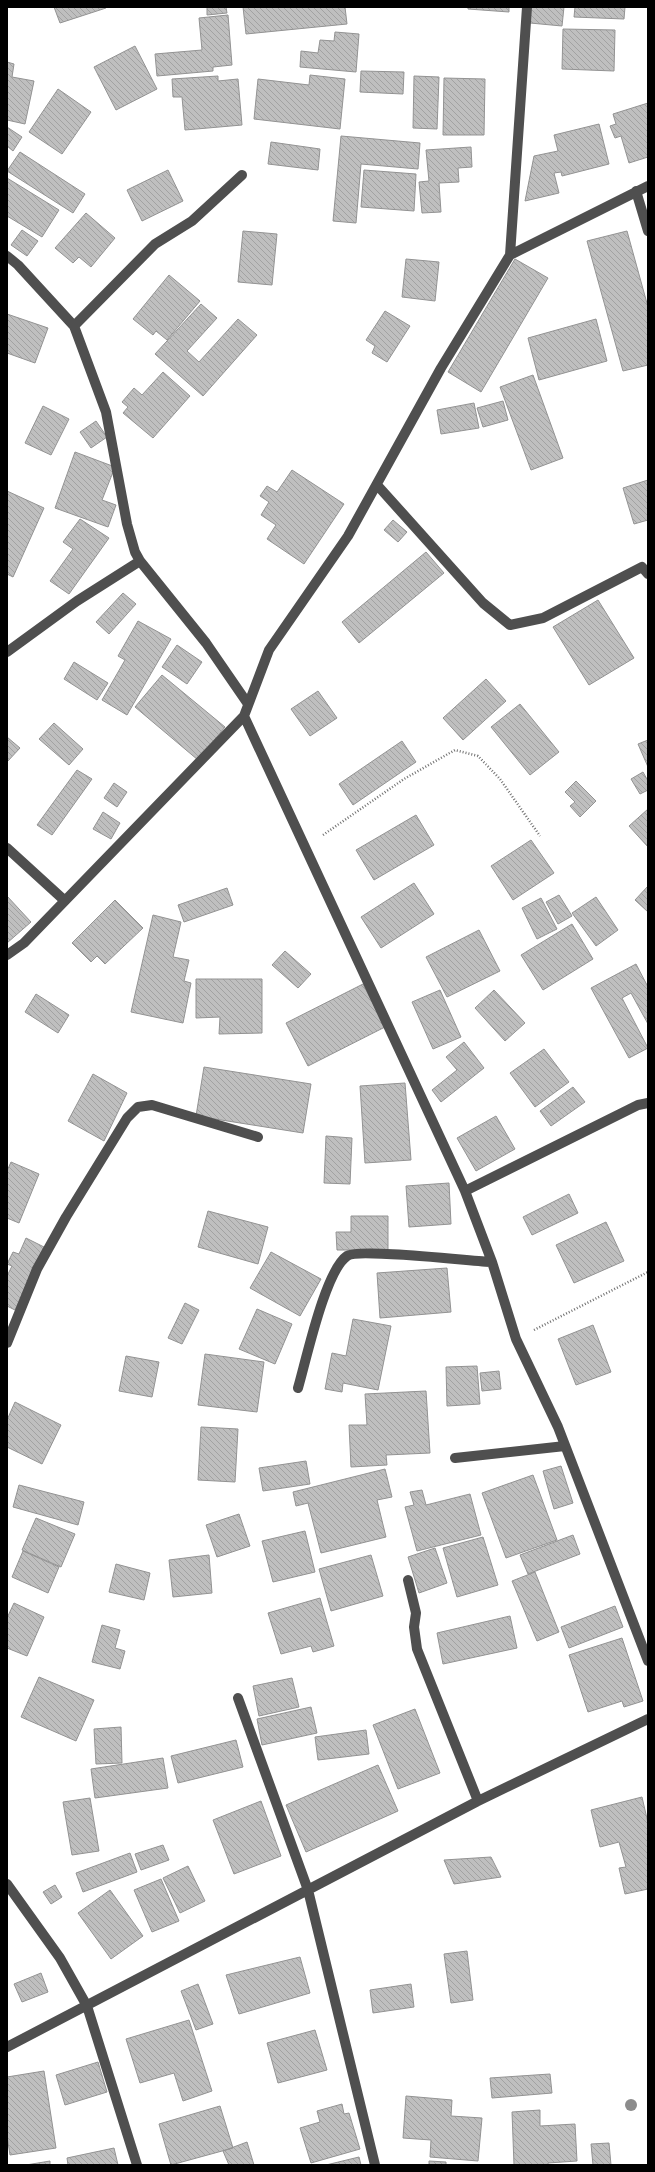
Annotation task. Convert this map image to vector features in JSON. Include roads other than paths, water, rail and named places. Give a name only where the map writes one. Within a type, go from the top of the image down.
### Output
[{"type":"street","points":[[7,955],[24,943],[64,900],[244,716],[269,650],[348,536],[378,486],[442,368],[510,254],[527,7]]},
{"type":"street","points":[[74,326],[155,244],[192,221],[242,175]]},
{"type":"street","points":[[510,254],[648,186]]},
{"type":"street","points":[[636,191],[648,231]]},
{"type":"street","points":[[7,256],[18,265],[74,326],[106,412],[135,552],[140,561],[206,642],[248,704]]},
{"type":"street","points":[[378,486],[483,603],[510,625],[543,618],[646,568]]},
{"type":"street","points":[[7,652],[77,601],[140,561]]},
{"type":"street","points":[[244,716],[465,1191],[492,1262],[516,1339],[565,1446],[648,1661]]},
{"type":"street","points":[[7,848],[64,900]]},
{"type":"street","points":[[465,1191],[638,1105],[648,1103]]},
{"type":"street","points":[[7,1342],[37,1269],[127,1118],[138,1107],[152,1105],[258,1138]]},
{"type":"street","points":[[298,1388],[321,1307],[337,1266],[348,1255],[360,1253],[404,1255],[492,1262]]},
{"type":"street","points":[[455,1458],[565,1446]]},
{"type":"street","points":[[408,1580],[416,1613],[414,1627],[417,1649],[478,1801]]},
{"type":"street","points":[[238,1698],[308,1890],[375,2165]]},
{"type":"street","points":[[7,2047],[478,1801],[648,1719]]},
{"type":"street","points":[[7,1884],[60,1958],[87,2006],[137,2165]]}]
